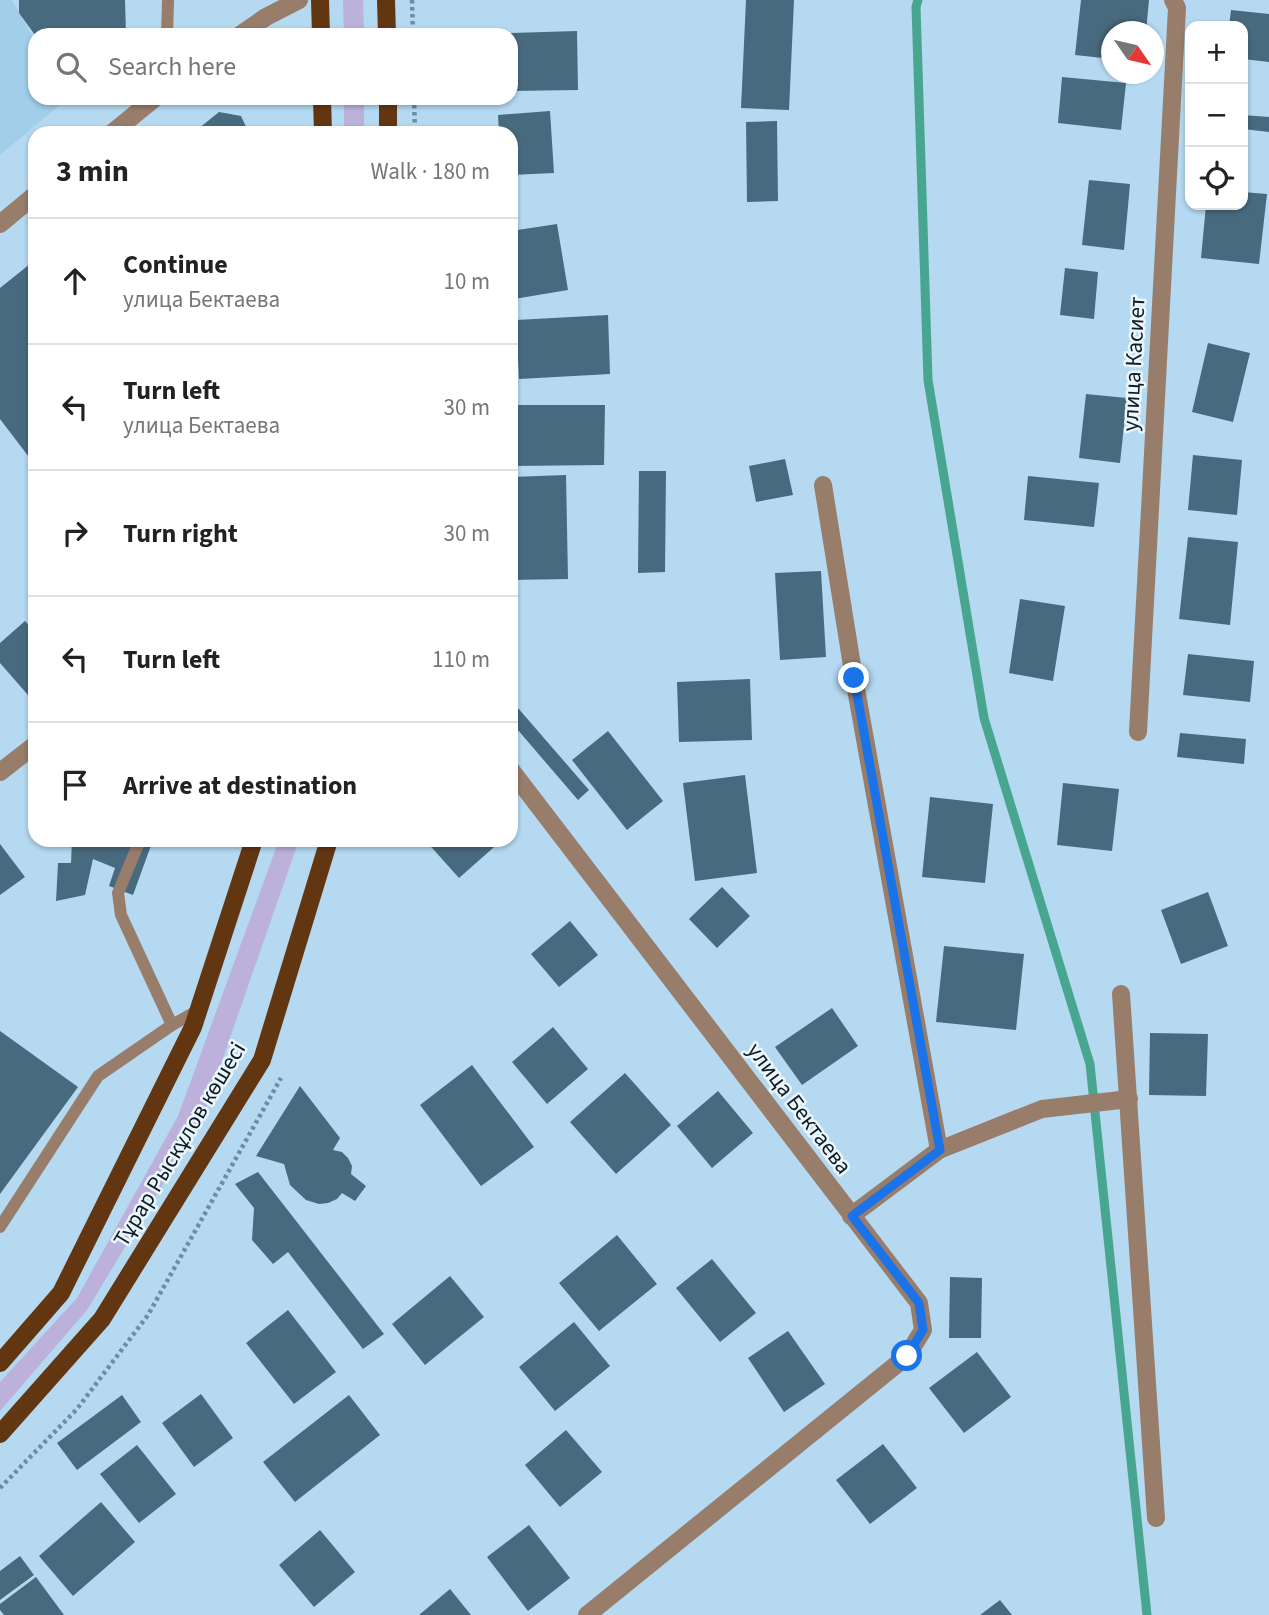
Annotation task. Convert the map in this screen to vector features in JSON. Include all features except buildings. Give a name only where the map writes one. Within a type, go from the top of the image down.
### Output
[{"type":"main road","points":[[320,0],[321,28]]},
{"type":"main road","points":[[386,0],[387,28]]},
{"type":"main road","points":[[323,105],[323,126]]},
{"type":"main road","points":[[388,105],[388,126]]},
{"type":"main road","name":"Тұрар Рыскұлов көшесі","points":[[0,1363],[61,1293],[200,1010],[252,847]]},
{"type":"main road","name":"Тұрар Рыскұлов көшесі","points":[[0,1434],[102,1319],[262,1060],[327,847]]},
{"type":"street","points":[[250,28],[299,0]]},
{"type":"street","name":"улица Касиет","points":[[1138,732],[1177,8],[1173,0]]},
{"type":"street","points":[[121,126],[146,105]]},
{"type":"street","points":[[0,224],[28,201]]},
{"type":"street","points":[[823,485],[854,678],[940,1150]]},
{"type":"street","points":[[0,772],[28,750]]},
{"type":"street","name":"улица Бектаева","points":[[518,779],[919,1303],[923,1330],[907,1356],[587,1615]]},
{"type":"street","points":[[1121,994],[1156,1518]]},
{"type":"street","points":[[852,1216],[940,1150],[1042,1109],[1129,1099]]},
{"type":"lane","points":[[167,28],[168,0]]},
{"type":"lane","points":[[137,847],[118,893],[121,915],[172,1025]]},
{"type":"lane","points":[[0,1227],[98,1076],[172,1025],[200,1010]]},
{"type":"path","points":[[412,0],[413,28]]},
{"type":"path","points":[[414,105],[415,126]]},
{"type":"shaded area","points":[[0,0],[12,0],[28,29],[28,105],[60,105],[35,126],[28,126],[28,132],[0,155]]},
{"type":"shaded area","points":[[343,0],[363,0],[364,28],[344,28]]},
{"type":"shaded area","points":[[344,105],[364,105],[364,126],[344,126]]},
{"type":"shaded area","points":[[276,847],[297,847],[201,1121],[87,1310],[0,1411],[0,1382],[77,1298],[178,1116]]},
{"type":"waterway","points":[[918,0],[916,7],[928,380],[984,718],[1090,1064],[1147,1615]]},
{"type":"route","points":[[854,678],[940,1150],[852,1216],[919,1303],[923,1330],[907,1356]]}]
